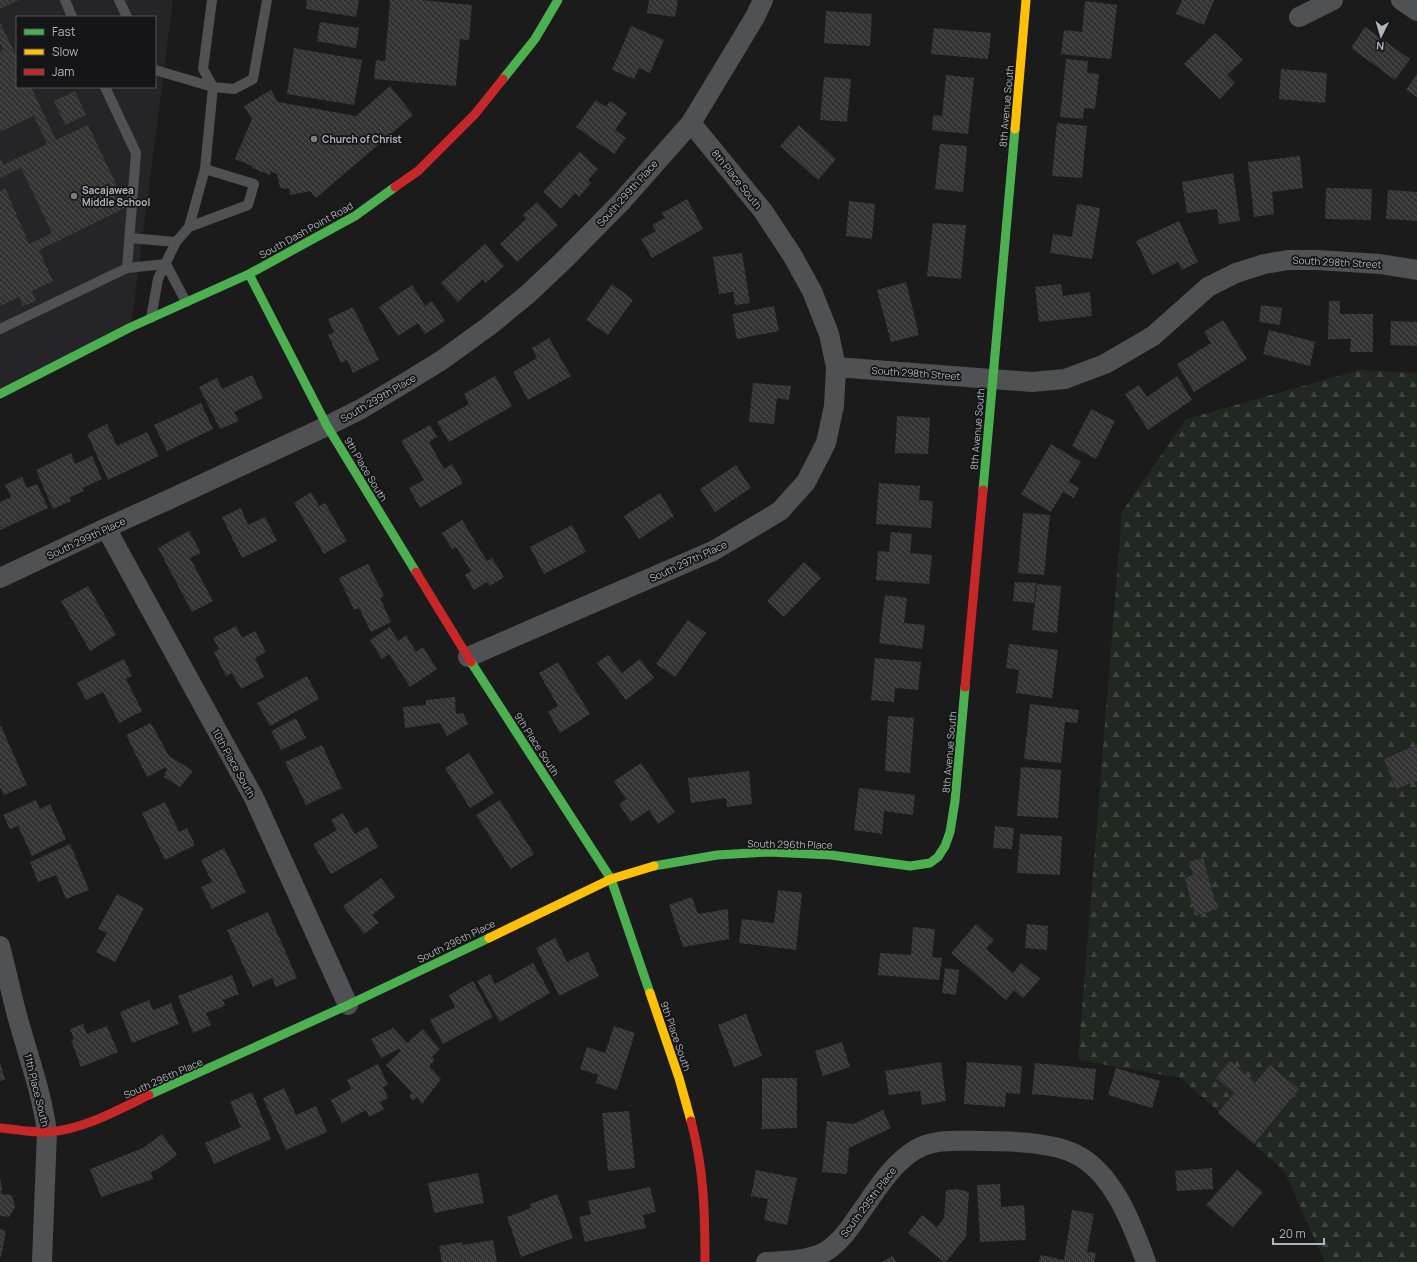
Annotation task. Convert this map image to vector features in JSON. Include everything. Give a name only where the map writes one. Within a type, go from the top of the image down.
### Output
[{"type":"street","name":"South Dash Point Road","points":[[0,394],[131,326],[249,274],[355,216],[418,171],[475,114],[535,39],[558,0]]},
{"type":"street","points":[[691,123],[755,17],[763,0]]},
{"type":"street","name":"8th Avenue South","points":[[938,857],[948,839],[955,802],[1026,0]]},
{"type":"street","points":[[1299,16],[1333,0]]},
{"type":"street","points":[[1401,0],[1417,11]]},
{"type":"street","name":"8th Place South","points":[[691,123],[763,211],[792,255],[812,291],[829,334],[836,367]]},
{"type":"street","name":"South 299th Place","points":[[0,578],[327,426],[361,409],[442,360],[489,326],[528,294],[565,259],[621,202],[691,123]]},
{"type":"street","name":"South 298th Street","points":[[836,367],[1032,382],[1065,379],[1105,364],[1153,336],[1208,287],[1236,273],[1264,264],[1288,260],[1325,260],[1380,264],[1417,270]]},
{"type":"street","name":"9th Place South","points":[[249,274],[327,426],[468,657],[611,879],[679,1078],[694,1132],[701,1169],[704,1208],[705,1262]]},
{"type":"street","name":"South 297th Place","points":[[468,657],[714,551],[780,511],[806,482],[826,442],[834,406],[836,367]]},
{"type":"street","name":"10th Place South","points":[[106,528],[254,798],[348,1005]]},
{"type":"street","name":"South 296th Place","points":[[0,1128],[47,1132],[87,1123],[348,1005],[611,879],[660,864],[718,855],[769,852],[831,855],[910,866],[925,864],[938,857]]},
{"type":"street","name":"11th Place South","points":[[0,946],[40,1094],[47,1132],[42,1262]]},
{"type":"street","name":"South 295th Place","points":[[766,1262],[802,1259],[823,1253],[832,1247],[850,1228],[873,1195],[900,1161],[914,1150],[925,1145],[938,1142],[991,1141],[1033,1144],[1064,1150],[1074,1153],[1086,1160],[1098,1170],[1119,1198],[1146,1262]]},
{"type":"lane","points":[[65,0],[72,16]]},
{"type":"lane","points":[[119,0],[127,16]]},
{"type":"lane","points":[[151,318],[158,278],[176,242],[189,227],[205,169],[213,86],[203,69],[212,0]]},
{"type":"lane","points":[[156,70],[213,86],[234,89],[253,79],[267,0]]},
{"type":"lane","points":[[105,88],[136,153],[127,268]]},
{"type":"lane","points":[[189,227],[248,204],[254,184],[205,169]]},
{"type":"lane","points":[[130,238],[176,242]]},
{"type":"lane","points":[[0,329],[127,268],[166,264]]},
{"type":"lane","points":[[166,264],[186,302]]},
{"type":"shaded area","name":"Sacajawea Middle School","points":[[0,0],[173,0],[131,327],[0,394]]},
{"type":"green space","points":[[1360,370],[1417,373],[1417,1262],[1325,1262],[1284,1171],[1181,1078],[1078,1060],[1122,512],[1186,419]]},
{"type":"building","points":[[0,0],[19,0],[0,9]]},
{"type":"building","points":[[307,0],[359,0],[356,17],[306,9]]},
{"type":"building","points":[[390,0],[421,0],[472,5],[469,40],[460,39],[456,86],[374,79],[376,60],[385,61]]},
{"type":"building","points":[[649,0],[678,0],[675,17],[647,13]]},
{"type":"building","points":[[1182,0],[1214,0],[1204,25],[1176,14]]},
{"type":"building","points":[[1085,1],[1117,5],[1111,59],[1061,54],[1064,30],[1082,32]]},
{"type":"building","points":[[826,11],[872,14],[870,46],[824,43]]},
{"type":"building","points":[[0,22],[16,56],[16,88],[31,88],[56,140],[88,125],[127,207],[39,250],[53,281],[32,291],[36,301],[23,306],[19,297],[0,306],[0,191],[5,188],[29,244],[52,233],[21,168],[0,178],[0,158],[3,165],[47,144],[34,116],[0,132],[0,51],[3,50],[0,42]]},
{"type":"building","points":[[320,22],[359,28],[356,48],[317,41]]},
{"type":"building","points":[[631,26],[664,40],[650,73],[639,68],[634,79],[612,70]]},
{"type":"building","points":[[1365,27],[1410,59],[1395,80],[1351,48]]},
{"type":"building","points":[[934,28],[991,33],[988,59],[931,54]]},
{"type":"building","points":[[1215,33],[1243,60],[1227,75],[1235,83],[1220,99],[1184,64]]},
{"type":"building","points":[[294,48],[362,60],[354,105],[287,94]]},
{"type":"building","points":[[1066,59],[1088,61],[1087,73],[1099,74],[1095,109],[1084,108],[1083,119],[1060,117]]},
{"type":"building","points":[[1281,69],[1327,73],[1325,103],[1279,99]]},
{"type":"building","points":[[1417,74],[1417,97],[1406,90]]},
{"type":"building","points":[[946,75],[974,78],[968,134],[932,130],[933,115],[942,116]]},
{"type":"building","points":[[824,77],[851,79],[847,122],[820,120]]},
{"type":"building","name":"Church of Christ","points":[[390,86],[413,115],[316,198],[310,191],[290,195],[289,189],[280,188],[277,174],[271,171],[270,175],[235,159],[252,119],[244,106],[271,90],[278,102],[356,116]]},
{"type":"building","points":[[75,91],[86,115],[65,125],[54,101]]},
{"type":"building","points":[[596,100],[606,107],[610,101],[627,113],[615,130],[626,138],[614,154],[576,127]]},
{"type":"building","points":[[1057,123],[1087,126],[1082,178],[1052,176]]},
{"type":"building","points":[[799,125],[836,159],[818,180],[780,146]]},
{"type":"building","points":[[940,144],[967,146],[963,192],[935,189]]},
{"type":"building","points":[[580,152],[598,169],[588,180],[591,183],[579,197],[575,193],[561,209],[543,192]]},
{"type":"building","points":[[1300,156],[1303,188],[1272,192],[1274,214],[1254,217],[1248,162]]},
{"type":"building","points":[[1233,173],[1240,221],[1219,224],[1217,209],[1187,213],[1182,182]]},
{"type":"building","points":[[1326,188],[1372,189],[1371,220],[1325,219]]},
{"type":"building","points":[[1388,190],[1417,192],[1417,221],[1386,219]]},
{"type":"building","points":[[687,199],[703,229],[652,258],[641,239],[656,231],[652,225],[665,218],[662,213]]},
{"type":"building","points":[[849,201],[875,204],[872,239],[846,236]]},
{"type":"building","points":[[537,202],[558,225],[517,262],[500,244],[526,219],[523,215]]},
{"type":"building","points":[[1077,204],[1100,208],[1092,259],[1050,253],[1053,234],[1072,237]]},
{"type":"building","points":[[1179,221],[1198,262],[1182,270],[1178,262],[1152,275],[1136,241]]},
{"type":"building","points":[[933,223],[966,225],[961,279],[927,276]]},
{"type":"building","points":[[485,244],[504,266],[486,283],[483,279],[458,302],[441,283]]},
{"type":"building","points":[[742,253],[750,303],[735,305],[733,292],[719,294],[713,257]]},
{"type":"building","points":[[906,282],[919,335],[891,342],[877,290]]},
{"type":"building","points":[[612,284],[633,300],[608,335],[586,320]]},
{"type":"building","points":[[1061,284],[1063,296],[1090,292],[1092,316],[1039,322],[1035,287]]},
{"type":"building","points":[[412,285],[425,306],[432,301],[445,321],[425,334],[418,323],[398,336],[379,307]]},
{"type":"building","points":[[1329,301],[1340,301],[1340,314],[1373,314],[1373,352],[1350,352],[1351,339],[1328,339]]},
{"type":"building","points":[[1261,305],[1282,308],[1280,325],[1259,322]]},
{"type":"building","points":[[774,306],[779,331],[737,339],[732,314]]},
{"type":"building","points":[[353,307],[379,360],[353,373],[347,360],[341,363],[328,335],[334,332],[328,319]]},
{"type":"building","points":[[1223,320],[1247,359],[1194,392],[1177,364],[1211,343],[1204,332]]},
{"type":"building","points":[[1391,321],[1417,322],[1417,346],[1390,345]]},
{"type":"building","points":[[1269,330],[1315,342],[1310,366],[1263,354]]},
{"type":"building","points":[[549,338],[571,376],[528,400],[513,372],[537,358],[532,348]]},
{"type":"building","points":[[252,375],[263,398],[234,412],[239,421],[220,429],[199,387],[217,378],[222,389]]},
{"type":"building","points":[[495,376],[512,406],[449,442],[437,422],[469,404],[464,394]]},
{"type":"building","points":[[1177,376],[1192,400],[1148,430],[1125,394],[1139,385],[1147,397]]},
{"type":"building","points":[[753,383],[791,386],[789,400],[777,398],[774,424],[749,422]]},
{"type":"building","points":[[201,403],[213,429],[167,451],[154,425]]},
{"type":"building","points":[[1091,409],[1115,421],[1096,459],[1072,446]]},
{"type":"building","points":[[897,416],[930,418],[928,454],[895,453]]},
{"type":"building","points":[[107,424],[117,446],[147,432],[159,456],[108,480],[87,434]]},
{"type":"building","points":[[430,425],[437,437],[429,442],[444,469],[452,464],[463,483],[420,508],[409,488],[424,480],[401,441]]},
{"type":"building","points":[[1051,444],[1081,462],[1069,482],[1079,488],[1074,498],[1063,492],[1051,512],[1021,494]]},
{"type":"building","points":[[71,453],[75,464],[92,456],[102,479],[83,488],[84,491],[70,497],[71,501],[53,509],[36,470]]},
{"type":"building","points":[[736,465],[751,488],[715,512],[700,489]]},
{"type":"building","points":[[22,477],[27,488],[37,484],[48,508],[0,530],[0,502],[11,497],[5,485]]},
{"type":"building","points":[[879,483],[920,486],[919,500],[933,501],[931,528],[876,524]]},
{"type":"building","points":[[311,492],[319,506],[325,503],[347,541],[324,554],[294,503]]},
{"type":"building","points":[[660,493],[674,516],[639,539],[624,516]]},
{"type":"building","points":[[241,508],[248,525],[265,517],[277,541],[242,558],[222,517]]},
{"type":"building","points":[[1023,513],[1050,515],[1044,575],[1018,573]]},
{"type":"building","points":[[462,520],[487,561],[492,558],[504,577],[490,586],[487,582],[474,590],[465,575],[471,571],[456,547],[452,549],[442,533]]},
{"type":"building","points":[[572,525],[586,552],[544,574],[530,547]]},
{"type":"building","points":[[189,531],[201,553],[190,558],[213,601],[192,612],[158,548]]},
{"type":"building","points":[[891,532],[912,534],[910,553],[932,555],[929,584],[876,580],[878,551],[889,552]]},
{"type":"building","points":[[804,562],[821,578],[784,617],[767,601]]},
{"type":"building","points":[[368,564],[384,596],[380,598],[391,622],[371,632],[359,608],[354,610],[339,578]]},
{"type":"building","points":[[1015,582],[1036,583],[1034,603],[1013,601]]},
{"type":"building","points":[[1037,584],[1061,586],[1057,633],[1032,630]]},
{"type":"building","points":[[88,586],[116,635],[90,651],[61,601]]},
{"type":"building","points":[[885,595],[907,598],[904,623],[925,625],[922,649],[879,643]]},
{"type":"building","points":[[688,620],[706,633],[675,677],[656,664]]},
{"type":"building","points":[[236,626],[242,638],[255,631],[266,652],[255,658],[264,677],[241,689],[232,673],[226,676],[214,652],[219,649],[213,638]]},
{"type":"building","points":[[390,627],[398,641],[406,635],[416,652],[423,647],[437,669],[410,687],[389,654],[382,659],[370,640]]},
{"type":"building","points":[[1009,644],[1058,650],[1052,698],[1016,693],[1019,670],[1006,668]]},
{"type":"building","points":[[608,655],[622,673],[640,659],[654,678],[626,700],[597,663]]},
{"type":"building","points":[[875,658],[921,662],[918,690],[895,688],[894,702],[871,700]]},
{"type":"building","points":[[124,659],[132,676],[126,679],[142,711],[119,723],[103,692],[86,700],[77,683]]},
{"type":"building","points":[[558,662],[590,714],[560,733],[548,712],[558,706],[539,673]]},
{"type":"building","points":[[307,676],[319,699],[270,726],[257,703]]},
{"type":"building","points":[[455,697],[456,714],[463,713],[468,724],[447,736],[440,723],[405,728],[403,707],[426,705],[426,700]]},
{"type":"building","points":[[1030,704],[1079,710],[1077,723],[1065,722],[1061,763],[1024,759]]},
{"type":"building","points":[[888,716],[914,718],[910,773],[885,771]]},
{"type":"building","points":[[296,718],[306,738],[281,750],[271,731]]},
{"type":"building","points":[[151,723],[169,756],[193,771],[180,787],[164,777],[167,769],[166,767],[147,777],[126,735]]},
{"type":"building","points":[[1,726],[27,785],[4,795],[0,787]]},
{"type":"building","points":[[322,745],[342,788],[306,805],[285,762]]},
{"type":"building","points":[[1417,745],[1417,781],[1396,789],[1384,759]]},
{"type":"building","points":[[469,753],[494,793],[470,808],[445,768]]},
{"type":"building","points":[[641,763],[675,812],[658,824],[649,810],[631,822],[619,804],[626,799],[614,781]]},
{"type":"building","points":[[1021,767],[1061,770],[1058,818],[1017,816]]},
{"type":"building","points":[[749,771],[752,804],[727,807],[726,798],[691,803],[688,778]]},
{"type":"building","points":[[859,788],[915,795],[913,815],[884,811],[882,834],[854,830]]},
{"type":"building","points":[[36,800],[40,809],[50,804],[66,839],[32,856],[18,826],[10,829],[3,815]]},
{"type":"building","points":[[500,800],[534,854],[511,869],[476,815]]},
{"type":"building","points":[[165,802],[179,832],[187,828],[195,845],[165,860],[142,813]]},
{"type":"building","points":[[343,813],[355,834],[367,827],[378,847],[331,874],[313,844],[337,830],[331,820]]},
{"type":"building","points":[[995,826],[1014,828],[1012,849],[993,848]]},
{"type":"building","points":[[1020,834],[1062,836],[1060,875],[1017,873]]},
{"type":"building","points":[[70,844],[89,890],[66,899],[56,875],[38,882],[30,862]]},
{"type":"building","points":[[224,848],[246,892],[212,909],[201,887],[212,882],[201,860]]},
{"type":"building","points":[[1203,858],[1217,909],[1195,916],[1185,878],[1193,875],[1189,862]]},
{"type":"building","points":[[381,878],[395,897],[372,915],[379,923],[364,934],[343,906]]},
{"type":"building","points":[[778,890],[802,893],[796,950],[739,943],[742,919],[774,923]]},
{"type":"building","points":[[117,894],[144,908],[115,962],[96,952],[107,933],[98,929]]},
{"type":"building","points":[[692,897],[698,914],[728,909],[729,939],[683,947],[669,905]]},
{"type":"building","points":[[268,912],[297,978],[276,987],[272,978],[253,987],[227,930]]},
{"type":"building","points":[[976,924],[994,940],[986,949],[1013,973],[1021,963],[1040,979],[1023,998],[1014,990],[1006,1000],[951,953]]},
{"type":"building","points":[[1027,924],[1048,926],[1047,950],[1025,948]]},
{"type":"building","points":[[913,927],[935,929],[932,957],[942,958],[939,980],[878,975],[880,953],[911,955]]},
{"type":"building","points":[[555,938],[567,962],[588,952],[599,976],[559,996],[536,948]]},
{"type":"building","points":[[533,963],[550,993],[500,1022],[477,981],[490,974],[495,984]]},
{"type":"building","points":[[945,968],[959,970],[956,995],[942,993]]},
{"type":"building","points":[[232,975],[239,994],[223,1000],[225,1006],[206,1013],[211,1025],[193,1033],[178,996]]},
{"type":"building","points":[[473,981],[493,1017],[443,1044],[430,1020],[455,1007],[449,995]]},
{"type":"building","points":[[149,1000],[153,1010],[171,1003],[179,1024],[132,1043],[120,1012]]},
{"type":"building","points":[[746,1014],[762,1056],[734,1067],[718,1025]]},
{"type":"building","points":[[83,1024],[87,1034],[107,1026],[118,1052],[81,1067],[71,1040],[74,1039],[70,1029]]},
{"type":"building","points":[[614,1026],[635,1033],[617,1090],[596,1083],[598,1075],[580,1069],[587,1047],[605,1053]]},
{"type":"building","points":[[393,1028],[407,1043],[423,1029],[440,1049],[432,1057],[435,1060],[429,1066],[441,1079],[422,1104],[417,1097],[413,1101],[409,1096],[412,1093],[386,1065],[401,1051],[399,1049],[381,1058],[371,1039]]},
{"type":"building","points":[[842,1042],[850,1067],[823,1076],[815,1051]]},
{"type":"building","points":[[1230,1061],[1255,1083],[1270,1065],[1299,1089],[1254,1144],[1218,1113],[1234,1093],[1216,1078]]},
{"type":"building","points":[[0,1062],[5,1079],[0,1081]]},
{"type":"building","points":[[941,1062],[946,1101],[922,1105],[920,1091],[889,1095],[885,1071]]},
{"type":"building","points":[[967,1062],[1022,1066],[1020,1094],[1006,1093],[1005,1107],[964,1104]]},
{"type":"building","points":[[1035,1063],[1096,1069],[1093,1100],[1032,1094]]},
{"type":"building","points":[[378,1064],[388,1085],[383,1087],[388,1098],[380,1102],[384,1109],[369,1117],[366,1110],[342,1123],[331,1100],[351,1089],[347,1080]]},
{"type":"building","points":[[1116,1068],[1160,1081],[1152,1108],[1108,1095]]},
{"type":"building","points":[[762,1078],[797,1078],[797,1128],[762,1129]]},
{"type":"building","points":[[284,1088],[296,1115],[316,1106],[327,1132],[286,1150],[263,1098]]},
{"type":"building","points":[[252,1092],[271,1139],[214,1164],[205,1143],[241,1127],[230,1102]]},
{"type":"building","points":[[883,1110],[891,1128],[849,1148],[847,1174],[822,1172],[827,1121],[853,1124]]},
{"type":"building","points":[[629,1111],[635,1168],[608,1171],[602,1113]]},
{"type":"building","points":[[162,1134],[177,1155],[158,1169],[151,1172],[153,1179],[101,1197],[90,1169],[143,1148]]},
{"type":"building","points":[[1212,1168],[1213,1189],[1177,1191],[1175,1171]]},
{"type":"building","points":[[756,1170],[797,1178],[787,1225],[764,1220],[768,1199],[751,1196]]},
{"type":"building","points":[[1237,1170],[1263,1192],[1233,1227],[1206,1205]]},
{"type":"building","points":[[478,1173],[484,1203],[434,1213],[428,1183]]},
{"type":"building","points":[[0,1178],[2,1188],[1,1194],[12,1195],[15,1207],[9,1217],[0,1216]]},
{"type":"building","points":[[1000,1184],[1001,1207],[1024,1205],[1026,1240],[980,1242],[977,1185]]},
{"type":"building","points":[[650,1187],[656,1212],[643,1215],[646,1228],[585,1242],[579,1217],[591,1214],[588,1201]]},
{"type":"building","points":[[957,1189],[969,1192],[966,1237],[946,1262],[944,1262],[908,1233],[922,1215],[937,1227],[944,1218],[946,1190]]},
{"type":"building","points":[[557,1194],[573,1238],[521,1257],[507,1217],[531,1208],[530,1204]]},
{"type":"building","points":[[1072,1210],[1094,1214],[1087,1252],[1096,1253],[1094,1262],[1039,1262],[1041,1255],[1064,1260]]},
{"type":"building","points":[[0,1229],[6,1231],[1,1257],[0,1257]]},
{"type":"building","points":[[493,1240],[497,1262],[442,1262],[439,1246],[462,1242],[463,1245]]},
{"type":"building","points":[[892,1256],[896,1262],[882,1262]]},
{"type":"traffic: fast","points":[[503,79],[535,39],[558,0]]},
{"type":"traffic: fast","points":[[983,490],[1015,129]]},
{"type":"traffic: fast","points":[[0,394],[131,327],[249,274],[355,216],[395,187]]},
{"type":"traffic: fast","points":[[249,274],[327,426],[416,572]]},
{"type":"traffic: fast","points":[[471,662],[611,879],[650,993]]},
{"type":"traffic: fast","points":[[654,866],[717,855],[769,852],[831,855],[910,866],[930,863],[938,857],[945,846],[950,832],[955,801],[965,687]]},
{"type":"traffic: fast","points":[[149,1095],[348,1005],[489,938]]},
{"type":"traffic: slow","points":[[1015,129],[1026,0]]},
{"type":"traffic: slow","points":[[489,938],[611,879],[654,866]]},
{"type":"traffic: slow","points":[[650,993],[679,1078],[691,1121]]},
{"type":"traffic: jam","points":[[395,187],[418,171],[475,114],[503,79]]},
{"type":"traffic: jam","points":[[965,687],[983,490]]},
{"type":"traffic: jam","points":[[416,572],[471,662]]},
{"type":"traffic: jam","points":[[0,1128],[43,1132],[62,1130],[88,1123],[113,1113],[149,1095]]},
{"type":"traffic: jam","points":[[691,1121],[699,1156],[703,1191],[705,1262]]},
{"type":"place","name":"Church of Christ","points":[[314,139]]},
{"type":"place","name":"Sacajawea Middle School","points":[[74,196]]}]
